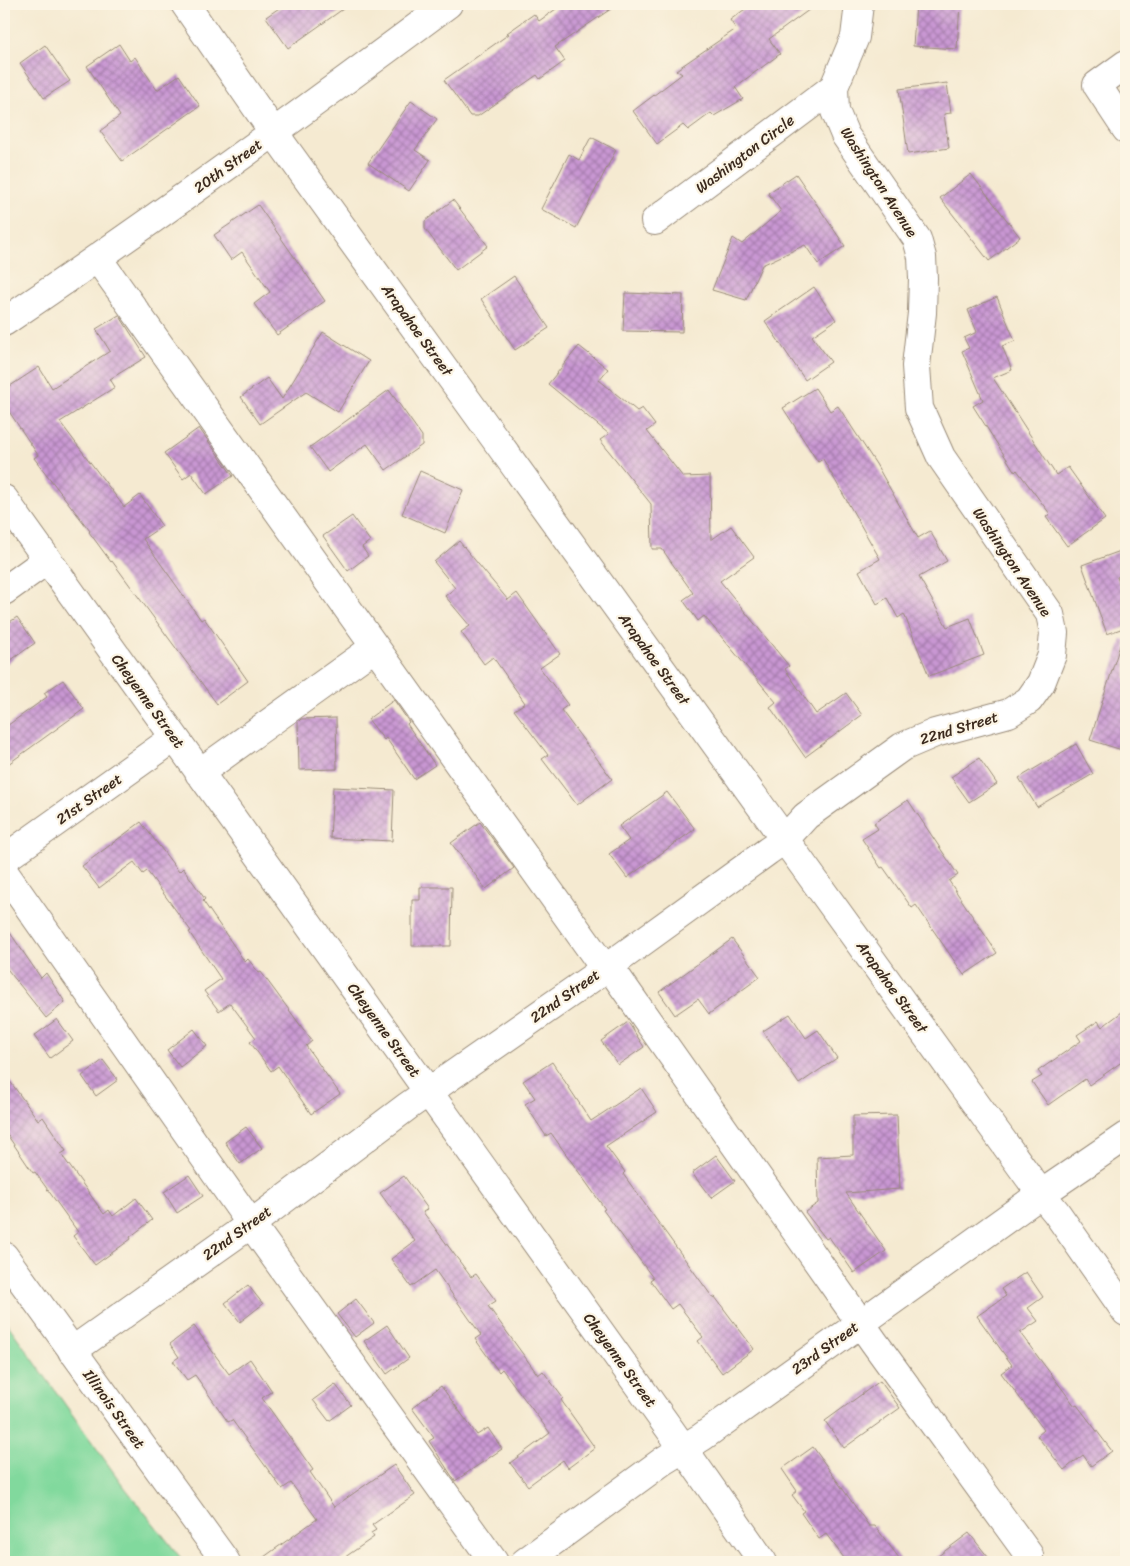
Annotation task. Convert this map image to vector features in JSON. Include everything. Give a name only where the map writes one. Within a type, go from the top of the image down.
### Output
[{"type":"street","name":"Arapahoe Street","points":[[185,4],[274,133],[784,840],[1056,1212],[1126,1312]]},
{"type":"street","name":"20th Street","points":[[4,322],[98,259],[274,133],[448,4]]},
{"type":"street","name":"Washington Avenue","points":[[859,4],[855,37],[834,87],[835,111],[845,135],[917,238],[922,257],[923,278],[922,313],[916,366],[919,408],[941,458],[1050,614],[1054,633],[1052,655]]},
{"type":"street","points":[[1126,64],[1097,85],[1126,129]]},
{"type":"street","name":"Washington Circle","points":[[655,221],[834,87]]},
{"type":"street","points":[[98,259],[1029,1555]]},
{"type":"street","name":"Cheyenne Street","points":[[4,499],[763,1562]]},
{"type":"street","points":[[4,590],[47,560]]},
{"type":"street","points":[[199,773],[375,647]]},
{"type":"street","name":"22nd Street","points":[[72,1351],[251,1224],[429,1092],[784,840],[806,816],[902,747],[935,733],[1009,713],[1029,700],[1041,683],[1052,655]]},
{"type":"street","name":"21st Street","points":[[4,859],[174,738]]},
{"type":"street","points":[[4,872],[251,1224],[494,1562]]},
{"type":"street","name":"23rd Street","points":[[525,1562],[1041,1194],[1126,1136]]},
{"type":"street","name":"Illinois Street","points":[[4,1256],[226,1562]]},
{"type":"green space","points":[[4,1319],[122,1484],[184,1562],[4,1562]]},
{"type":"building","points":[[285,4],[350,4],[288,48],[266,17]]},
{"type":"building","points":[[563,4],[618,4],[555,47],[565,61],[540,79],[537,75],[478,116],[470,116],[444,80],[534,14],[539,21]]},
{"type":"building","points":[[752,4],[817,4],[769,39],[780,54],[735,87],[743,99],[714,116],[711,113],[688,130],[683,125],[657,144],[633,111],[682,74],[676,70],[736,29],[730,20]]},
{"type":"building","points":[[916,4],[960,4],[957,49],[913,46]]},
{"type":"building","points":[[119,44],[130,61],[135,57],[157,90],[179,75],[200,106],[122,161],[100,131],[120,116],[87,66]]},
{"type":"building","points":[[45,45],[70,81],[44,98],[20,63]]},
{"type":"building","points":[[947,83],[951,113],[944,114],[949,148],[908,154],[899,89]]},
{"type":"building","points":[[411,101],[437,119],[415,150],[430,160],[409,191],[368,163]]},
{"type":"building","points":[[591,137],[616,150],[576,228],[541,209],[569,154],[579,160]]},
{"type":"building","points":[[796,174],[845,246],[818,264],[805,245],[762,265],[746,300],[712,290],[733,238],[742,244],[781,211],[768,193]]},
{"type":"building","points":[[971,174],[1020,237],[989,261],[940,198]]},
{"type":"building","points":[[453,200],[488,246],[456,270],[425,229],[425,221]]},
{"type":"building","points":[[258,205],[325,301],[277,335],[254,304],[270,292],[242,252],[231,260],[214,235]]},
{"type":"building","points":[[514,276],[549,328],[515,350],[481,299]]},
{"type":"building","points":[[814,287],[836,320],[812,336],[831,362],[805,380],[765,321]]},
{"type":"building","points":[[625,293],[683,295],[682,332],[623,331]]},
{"type":"building","points":[[997,297],[1015,341],[1002,346],[1012,370],[993,378],[1056,475],[1068,467],[1105,519],[1067,546],[1046,517],[1050,514],[1017,470],[1015,472],[973,406],[983,400],[962,351],[969,348],[964,338],[977,332],[968,310]]},
{"type":"building","points":[[119,315],[146,357],[110,379],[115,387],[60,422],[124,507],[140,495],[162,526],[143,539],[201,620],[204,618],[248,681],[217,704],[34,458],[38,455],[4,404],[4,390],[39,367],[52,388],[110,351],[96,329]]},
{"type":"building","points":[[323,332],[369,361],[338,412],[306,392],[260,424],[241,397],[267,378],[282,399]]},
{"type":"building","points":[[579,346],[608,369],[599,380],[637,411],[642,408],[655,425],[647,431],[683,477],[710,476],[711,540],[731,526],[754,557],[720,581],[789,666],[785,669],[816,714],[846,693],[862,715],[805,757],[770,707],[776,702],[704,616],[698,621],[683,600],[693,593],[662,549],[652,549],[651,504],[600,440],[609,434],[548,384]]},
{"type":"building","points":[[815,388],[830,411],[838,406],[876,464],[918,538],[930,531],[947,561],[919,577],[947,627],[970,618],[984,655],[929,676],[904,614],[898,618],[887,598],[877,604],[859,571],[880,559],[823,459],[818,462],[783,408]]},
{"type":"building","points":[[389,390],[422,436],[422,445],[386,470],[367,444],[328,472],[310,447]]},
{"type":"building","points":[[199,428],[233,476],[206,494],[191,473],[183,479],[164,453]]},
{"type":"building","points":[[420,471],[463,490],[445,533],[402,514]]},
{"type":"building","points":[[352,516],[370,541],[362,547],[368,556],[348,571],[323,536]]},
{"type":"building","points":[[459,541],[508,600],[517,593],[560,654],[540,668],[568,705],[561,710],[612,779],[577,805],[542,759],[548,755],[514,710],[525,703],[493,657],[484,664],[461,632],[470,626],[445,596],[455,588],[434,562]]},
{"type":"building","points":[[1126,549],[1126,574],[1117,577],[1126,603],[1126,627],[1107,634],[1082,565]]},
{"type":"building","points":[[17,617],[35,643],[4,665],[4,626]]},
{"type":"building","points":[[1122,639],[1126,640],[1126,736],[1122,750],[1090,740]]},
{"type":"building","points":[[63,680],[84,709],[4,767],[4,728],[47,697],[44,693]]},
{"type":"building","points":[[394,700],[409,722],[407,724],[435,765],[414,779],[386,738],[384,740],[368,719]]},
{"type":"building","points":[[336,718],[337,769],[299,770],[298,722],[301,719]]},
{"type":"building","points":[[1076,744],[1093,774],[1037,807],[1019,778]]},
{"type":"building","points":[[979,758],[997,784],[969,802],[951,777]]},
{"type":"building","points":[[333,787],[394,790],[392,841],[330,838]]},
{"type":"building","points":[[667,792],[695,829],[627,878],[609,854],[629,840],[619,826]]},
{"type":"building","points":[[908,800],[958,875],[949,881],[997,953],[964,975],[916,905],[912,908],[883,867],[881,868],[862,839],[878,829],[874,823]]},
{"type":"building","points":[[141,822],[179,872],[183,868],[245,962],[248,959],[259,973],[261,972],[312,1041],[306,1046],[340,1094],[311,1114],[278,1066],[271,1071],[250,1042],[256,1038],[230,1003],[219,1011],[204,991],[221,979],[189,932],[191,931],[147,871],[143,874],[134,862],[99,888],[82,866]]},
{"type":"building","points":[[480,822],[514,868],[486,889],[451,843]]},
{"type":"building","points":[[420,887],[452,887],[451,946],[412,946],[412,900],[420,900]]},
{"type":"building","points":[[4,924],[41,978],[46,973],[65,1002],[46,1018],[4,965]]},
{"type":"building","points":[[732,939],[760,977],[709,1014],[698,999],[675,1015],[659,992]]},
{"type":"building","points":[[1126,1009],[1126,1059],[1089,1085],[1085,1079],[1048,1105],[1032,1082],[1042,1076],[1038,1071],[1081,1041],[1077,1035],[1098,1021],[1102,1027]]},
{"type":"building","points":[[790,1014],[806,1038],[818,1030],[837,1058],[799,1084],[763,1031]]},
{"type":"building","points":[[57,1019],[73,1041],[50,1058],[34,1036]]},
{"type":"building","points":[[628,1022],[644,1047],[618,1065],[601,1041]]},
{"type":"building","points":[[194,1029],[207,1046],[180,1067],[167,1050]]},
{"type":"building","points":[[103,1060],[118,1080],[96,1096],[82,1076]]},
{"type":"building","points":[[552,1062],[591,1121],[641,1088],[657,1112],[606,1146],[625,1172],[623,1174],[713,1298],[715,1297],[754,1349],[722,1373],[698,1341],[703,1337],[678,1304],[671,1309],[650,1280],[653,1278],[603,1210],[605,1209],[551,1133],[546,1136],[525,1104],[535,1098],[523,1081]]},
{"type":"building","points":[[4,1073],[38,1120],[43,1117],[66,1151],[61,1154],[104,1214],[109,1210],[113,1216],[136,1198],[152,1220],[130,1237],[131,1239],[95,1265],[73,1236],[78,1232],[35,1172],[33,1173],[4,1130]]},
{"type":"building","points":[[897,1115],[900,1189],[846,1193],[886,1251],[854,1273],[829,1237],[826,1239],[805,1212],[818,1203],[817,1157],[853,1155],[853,1116]]},
{"type":"building","points":[[246,1127],[262,1148],[240,1164],[225,1142]]},
{"type":"building","points":[[716,1155],[735,1181],[711,1198],[692,1173]]},
{"type":"building","points":[[189,1175],[203,1196],[177,1213],[164,1192]]},
{"type":"building","points":[[404,1176],[428,1209],[423,1212],[471,1277],[476,1274],[496,1301],[488,1306],[538,1375],[543,1371],[595,1448],[568,1468],[563,1460],[528,1486],[510,1463],[550,1433],[502,1369],[499,1372],[475,1339],[481,1335],[435,1270],[411,1287],[391,1259],[415,1241],[380,1193]]},
{"type":"building","points":[[1026,1272],[1043,1297],[1028,1308],[1038,1321],[1020,1333],[1075,1406],[1077,1405],[1112,1451],[1091,1466],[1083,1455],[1064,1470],[1037,1436],[1044,1430],[1001,1373],[1012,1365],[977,1316],[1006,1296],[1001,1289]]},
{"type":"building","points":[[248,1285],[263,1304],[240,1322],[225,1303]]},
{"type":"building","points":[[356,1299],[374,1323],[355,1337],[337,1314]]},
{"type":"building","points":[[387,1325],[409,1358],[387,1374],[364,1341]]},
{"type":"building","points":[[194,1326],[229,1374],[250,1359],[272,1391],[262,1398],[313,1470],[310,1472],[334,1507],[394,1465],[415,1495],[372,1525],[376,1530],[371,1533],[374,1537],[338,1562],[257,1562],[317,1519],[291,1483],[282,1489],[232,1420],[228,1422],[195,1375],[187,1380],[173,1361],[179,1357],[170,1344]]},
{"type":"building","points":[[880,1381],[900,1408],[844,1448],[825,1421]]},
{"type":"building","points":[[335,1384],[351,1405],[329,1421],[313,1400]]},
{"type":"building","points":[[441,1386],[477,1435],[488,1428],[502,1449],[455,1481],[429,1441],[434,1438],[412,1408]]},
{"type":"building","points":[[813,1447],[869,1526],[875,1526],[902,1562],[847,1562],[826,1534],[819,1539],[801,1513],[804,1511],[792,1495],[797,1491],[782,1469]]},
{"type":"building","points":[[969,1533],[992,1562],[930,1562]]}]
